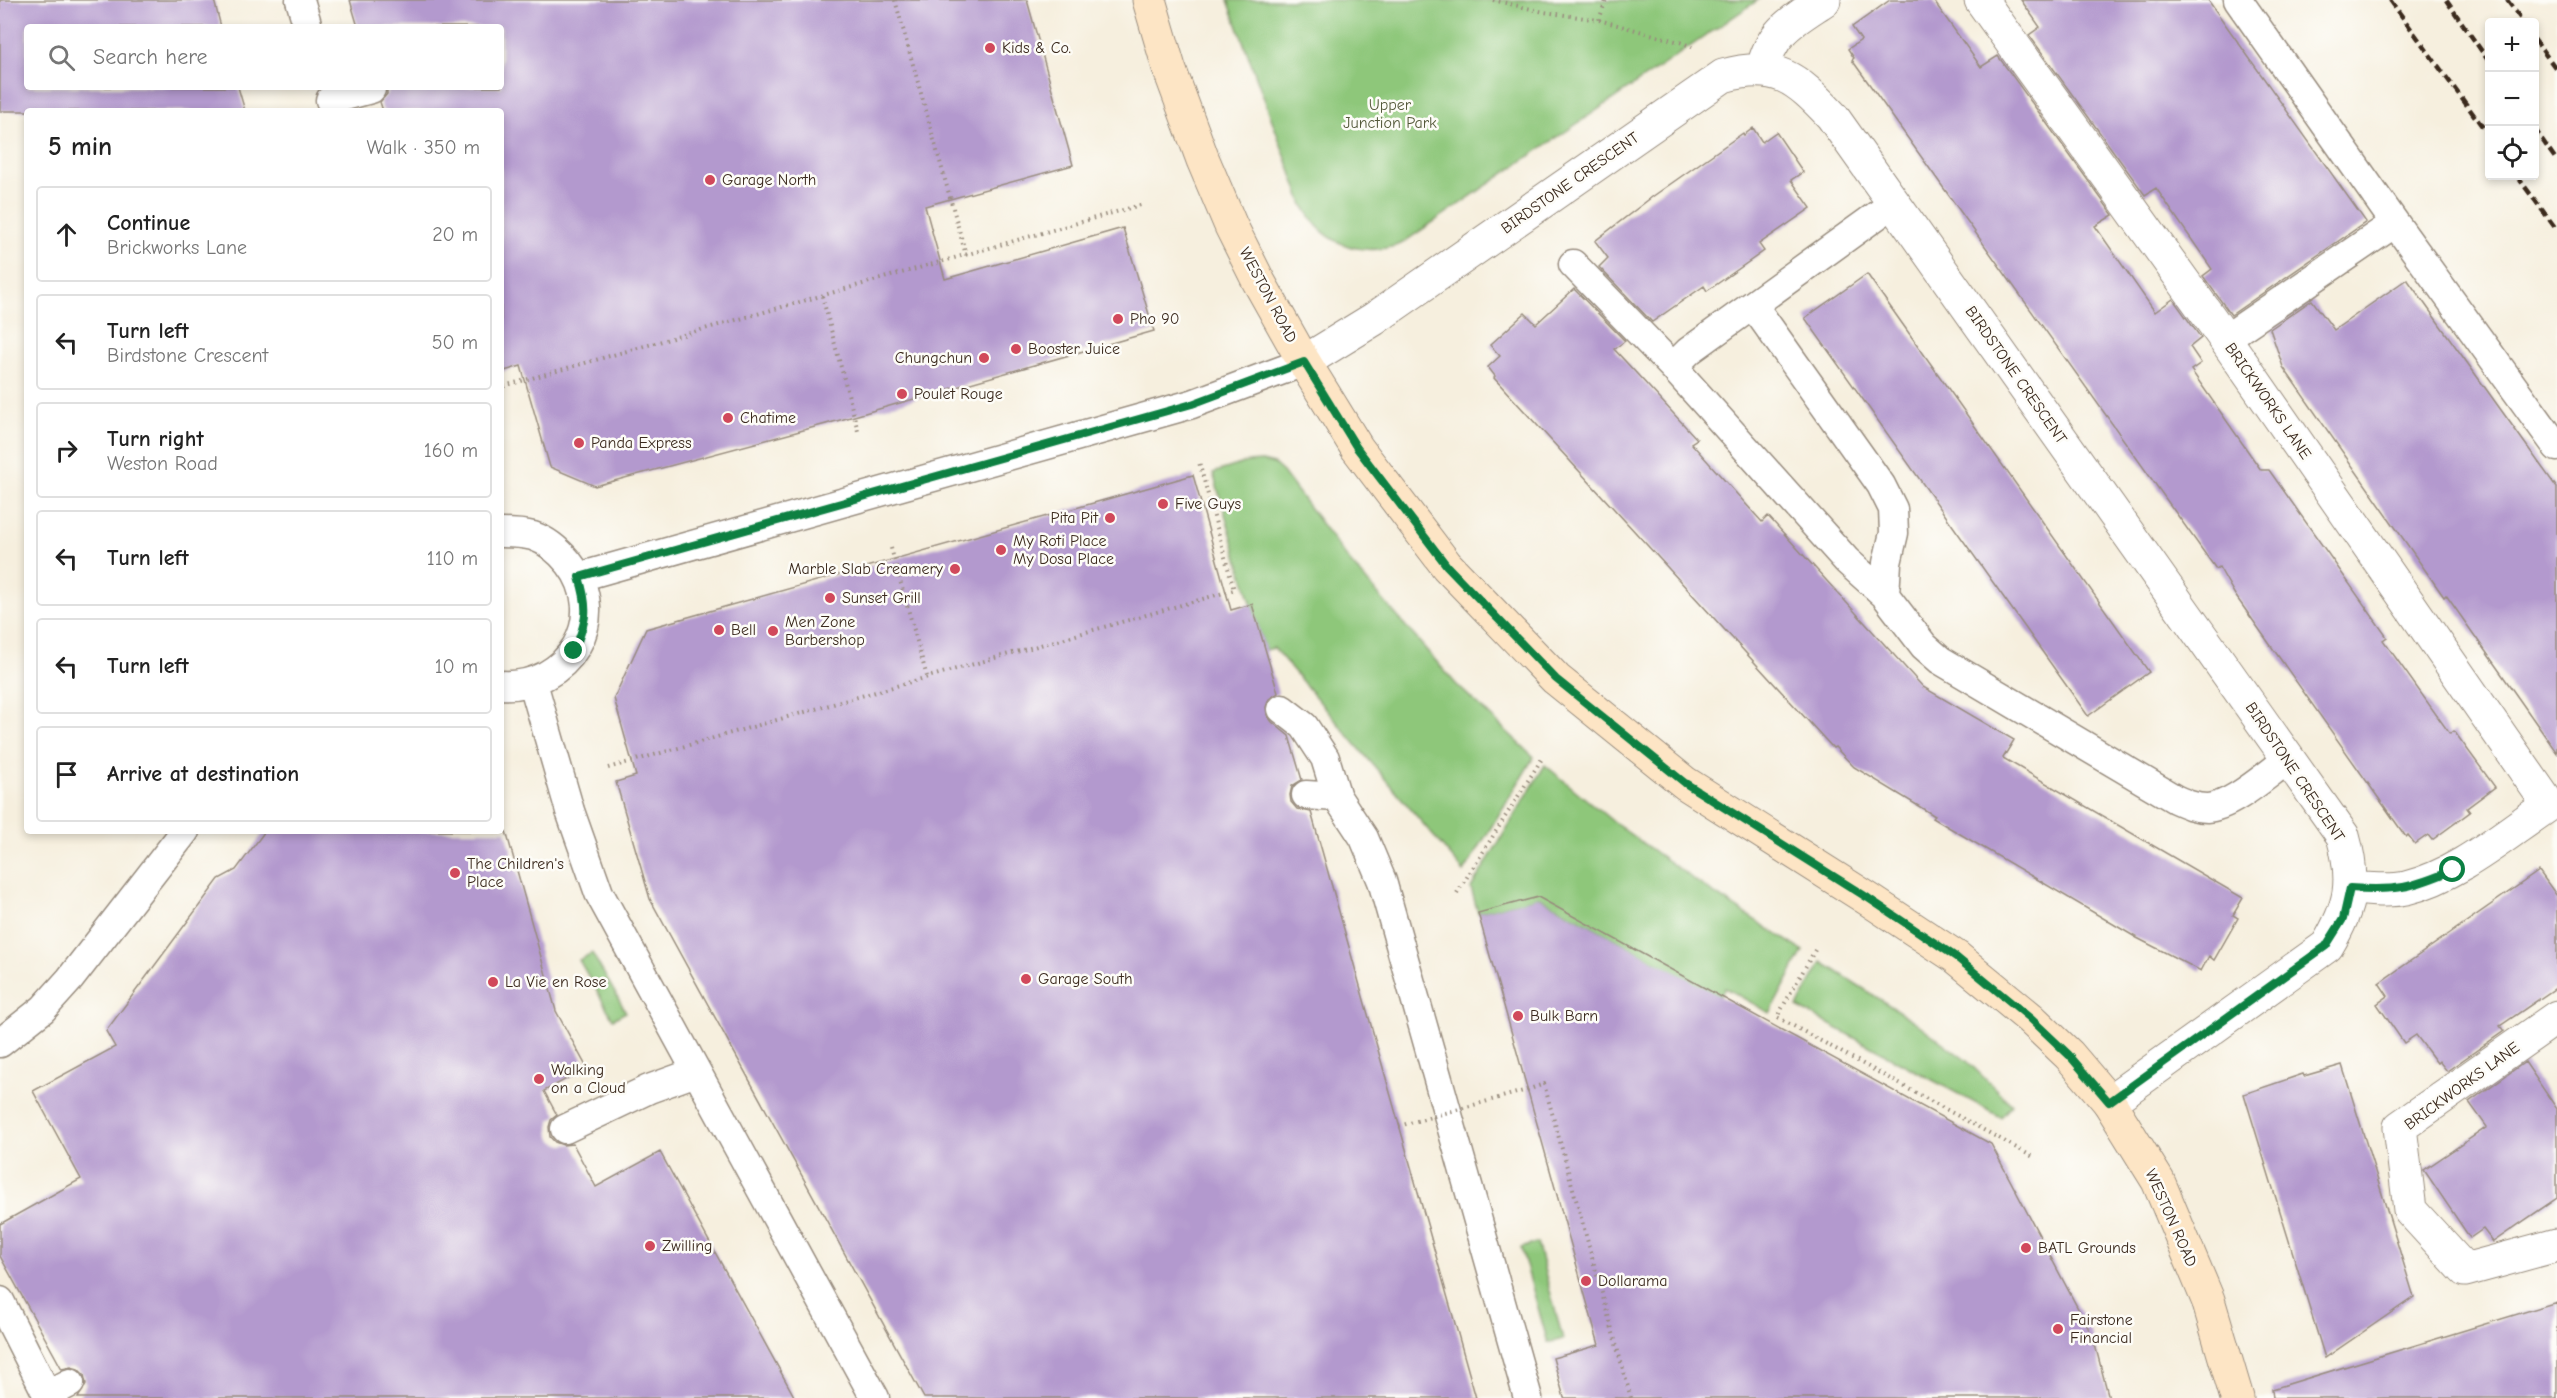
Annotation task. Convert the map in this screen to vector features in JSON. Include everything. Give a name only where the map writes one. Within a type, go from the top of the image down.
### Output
[{"type":"main road","name":"WESTON ROAD","points":[[1149,0],[1169,68],[1203,160],[1231,226],[1304,362],[1357,448],[1447,566],[1556,679],[1685,783],[1868,898],[1956,957],[2030,1018],[2069,1055],[2109,1102],[2158,1180],[2208,1300],[2237,1398]]},
{"type":"street","points":[[1763,69],[1766,52],[1776,35],[1824,0]]},
{"type":"street","name":"BRICKWORKS LANE","points":[[1981,0],[2225,339],[2553,810],[2453,870],[2427,881],[2387,890],[2350,888]]},
{"type":"street","name":"BIRDSTONE CRESCENT","points":[[1304,362],[1374,319],[1723,76],[1743,70],[1763,69],[1784,76],[1807,90],[1832,116],[2343,836],[2350,862],[2350,888],[2343,919],[2326,946],[2109,1102]]},
{"type":"street","name":"BRICKWORKS LANE","points":[[2557,1017],[2400,1127],[2410,1210],[2465,1270],[2557,1245]]},
{"type":"lane","points":[[300,0],[307,24]]},
{"type":"lane","points":[[2238,0],[2557,447]]},
{"type":"lane","points":[[330,99],[367,90]]},
{"type":"lane","points":[[1673,367],[1689,351],[1894,203]]},
{"type":"lane","points":[[2225,339],[2395,223]]},
{"type":"lane","points":[[1573,264],[1673,367],[1847,561],[1885,595],[1924,646],[1940,660],[2175,799],[2194,807],[2210,808],[2226,803],[2289,759]]},
{"type":"lane","points":[[1753,305],[1881,485],[1893,509],[1894,533],[1887,563],[1885,595]]},
{"type":"lane","points":[[579,577],[1192,404],[1304,362]]},
{"type":"lane","points":[[504,533],[521,533],[535,537],[558,550],[579,577],[586,598],[585,624],[574,651],[555,671],[533,683],[518,686],[504,685]]},
{"type":"lane","points":[[533,683],[570,811],[599,893],[875,1398]]},
{"type":"lane","points":[[1282,709],[1304,726],[1325,758],[1337,797],[1364,838],[1382,881],[1527,1398]]},
{"type":"lane","points":[[1306,795],[1337,797]]},
{"type":"lane","points":[[0,1043],[43,1009],[70,979],[183,834]]},
{"type":"lane","points":[[564,1129],[649,1089],[696,1072]]},
{"type":"lane","points":[[0,1301],[55,1392]]},
{"type":"path","points":[[895,0],[966,255]]},
{"type":"path","points":[[1493,0],[1544,12],[1599,20],[1683,43],[1694,49],[1723,76]]},
{"type":"path","points":[[1599,20],[1606,0]]},
{"type":"path","points":[[504,386],[1144,204]]},
{"type":"path","points":[[822,296],[858,431]]},
{"type":"path","points":[[608,768],[1234,590],[1199,462]]},
{"type":"path","points":[[891,548],[927,677]]},
{"type":"path","points":[[1457,893],[1543,757]]},
{"type":"path","points":[[1815,950],[1777,1017],[2035,1158]]},
{"type":"path","points":[[1399,1126],[1544,1084],[1631,1398]]},
{"type":"green space","name":"Upper Junction Park","points":[[1228,0],[1758,0],[1401,244],[1369,249],[1348,246],[1328,236],[1317,226],[1303,205]]},
{"type":"green space","points":[[1262,461],[1274,464],[1283,472],[1350,562],[1456,684],[1534,757],[1464,872],[1274,648],[1265,650],[1213,473],[1247,462]]},
{"type":"green space","points":[[1545,765],[1616,824],[1710,891],[1803,951],[1770,1013],[1725,988],[1719,997],[1539,897],[1478,913],[1471,888]]},
{"type":"green space","points":[[592,953],[626,1012],[613,1019],[579,960]]},
{"type":"green space","points":[[1822,962],[1914,1021],[1967,1061],[2012,1105],[2001,1117],[1797,1007]]},
{"type":"green space","points":[[1537,1243],[1563,1339],[1548,1343],[1521,1248]]},
{"type":"building","points":[[0,0],[214,0],[220,24],[24,24],[24,90],[239,90],[244,108],[24,108],[24,111],[0,111]]},
{"type":"building","points":[[350,0],[1027,0],[1073,165],[925,206],[945,279],[1123,228],[1154,331],[826,424],[595,486],[550,467],[521,366],[504,371],[504,108],[382,108],[380,102],[387,94],[387,90],[504,90],[504,24],[357,24]]},
{"type":"building","points":[[1890,0],[1933,0],[1981,67],[1998,56],[2113,215],[2095,226],[2155,312],[2173,299],[2201,338],[2190,347],[2201,363],[2191,370],[2261,470],[2269,470],[2387,637],[2383,640],[2450,734],[2454,731],[2495,787],[2467,808],[2470,812],[2432,840],[2428,835],[2415,844],[2408,835],[2406,837],[2235,595],[2219,567],[2216,569],[1852,60],[1854,58],[1848,49],[1861,40],[1852,27]]},
{"type":"building","points":[[2021,0],[2208,0],[2366,222],[2231,315],[2203,276],[2212,269],[2156,188],[2145,195],[2029,35],[2040,27]]},
{"type":"building","points":[[1753,128],[1762,142],[1776,132],[1803,172],[1791,180],[1811,208],[1759,244],[1764,251],[1707,291],[1704,286],[1652,322],[1599,267],[1608,258],[1595,241],[1652,197]]},
{"type":"building","points":[[1867,274],[2149,672],[2088,716],[1805,318]]},
{"type":"building","points":[[2407,279],[2557,488],[2557,753],[2446,595],[2444,597],[2283,367],[2270,329],[2312,300],[2334,330]]},
{"type":"building","points":[[1574,289],[1625,341],[1614,349],[1697,439],[1691,443],[1762,522],[1768,516],[1923,687],[2014,740],[2003,758],[2243,898],[2233,915],[2238,918],[2214,960],[2209,956],[2201,971],[2137,938],[1933,818],[1935,816],[1854,767],[1835,747],[1833,748],[1494,378],[1495,376],[1488,367],[1500,356],[1490,345],[1525,313],[1536,324]]},
{"type":"building","name":"Garage South","points":[[1193,475],[1231,610],[1252,604],[1278,693],[1269,699],[1266,707],[1267,715],[1289,736],[1302,780],[1292,786],[1291,802],[1297,809],[1311,812],[1476,1398],[924,1398],[650,899],[616,782],[636,776],[614,698],[646,629]]},
{"type":"building","points":[[506,831],[556,1011],[587,1068],[544,1091],[557,1115],[551,1120],[550,1137],[563,1145],[573,1144],[596,1187],[660,1152],[795,1398],[78,1398],[86,1384],[84,1375],[78,1369],[71,1367],[62,1369],[0,1256],[0,1224],[81,1179],[33,1091],[115,1047],[106,1031],[219,879],[236,870],[263,834],[504,834]]},
{"type":"building","points":[[2539,871],[2557,896],[2557,987],[2500,1026],[2504,1031],[2447,1071],[2439,1061],[2437,1063],[2416,1035],[2404,1043],[2377,1004],[2388,996],[2379,983]]},
{"type":"building","points":[[1538,897],[1991,1144],[2093,1337],[2109,1398],[1564,1398],[1553,1358],[1599,1345],[1478,913]]},
{"type":"building","points":[[2525,1062],[2557,1109],[2557,1198],[2493,1242],[2483,1229],[2470,1238],[2424,1170],[2487,1127],[2469,1102]]},
{"type":"building","points":[[2342,1065],[2414,1297],[2325,1358],[2244,1094],[2303,1074],[2304,1076]]},
{"type":"building","points":[[2557,1302],[2557,1398],[2273,1398],[2272,1389]]},
{"type":"railway","points":[[2390,0],[2485,130]]},
{"type":"railway","points":[[2446,0],[2485,56]]},
{"type":"railway","points":[[2507,0],[2520,18]]},
{"type":"railway","points":[[2539,46],[2557,70]]},
{"type":"railway","points":[[2539,135],[2557,161]]},
{"type":"railway","points":[[2520,180],[2557,230]]},
{"type":"place","name":"Kids & Co.","points":[[990,48]]},
{"type":"place","name":"Garage North","points":[[710,180]]},
{"type":"place","name":"Pho 90","points":[[1118,319]]},
{"type":"place","name":"Booster Juice","points":[[1016,349]]},
{"type":"place","name":"Chungchun","points":[[984,358]]},
{"type":"place","name":"Poulet Rouge","points":[[902,394]]},
{"type":"place","name":"Chatime","points":[[728,418]]},
{"type":"place","name":"Panda Express","points":[[579,443]]},
{"type":"place","name":"Five Guys","points":[[1163,504]]},
{"type":"place","name":"Pita Pit","points":[[1110,518]]},
{"type":"place","name":"My Roti Place My Dosa Place","points":[[1001,550]]},
{"type":"place","name":"Marble Slab Creamery","points":[[955,569]]},
{"type":"place","name":"Sunset Grill","points":[[830,598]]},
{"type":"place","name":"Bell","points":[[719,630]]},
{"type":"place","name":"Men Zone Barbershop","points":[[773,631]]},
{"type":"place","name":"The Children's Place","points":[[455,873]]},
{"type":"place","name":"Garage South","points":[[1026,979]]},
{"type":"place","name":"La Vie en Rose","points":[[493,982]]},
{"type":"place","name":"Bulk Barn","points":[[1518,1016]]},
{"type":"place","name":"Walking on a Cloud","points":[[539,1079]]},
{"type":"place","name":"Zwilling","points":[[650,1246]]},
{"type":"place","name":"BATL Grounds","points":[[2026,1248]]},
{"type":"place","name":"Dollarama","points":[[1586,1281]]},
{"type":"place","name":"Fairstone Financial","points":[[2058,1329]]},
{"type":"route","points":[[574,651],[585,624],[586,598],[579,577],[1192,404],[1304,362],[1357,448],[1447,566],[1556,679],[1685,783],[1868,898],[1956,957],[2030,1018],[2069,1055],[2109,1102],[2326,946],[2343,919],[2350,888],[2387,890],[2404,888],[2453,870]]}]
